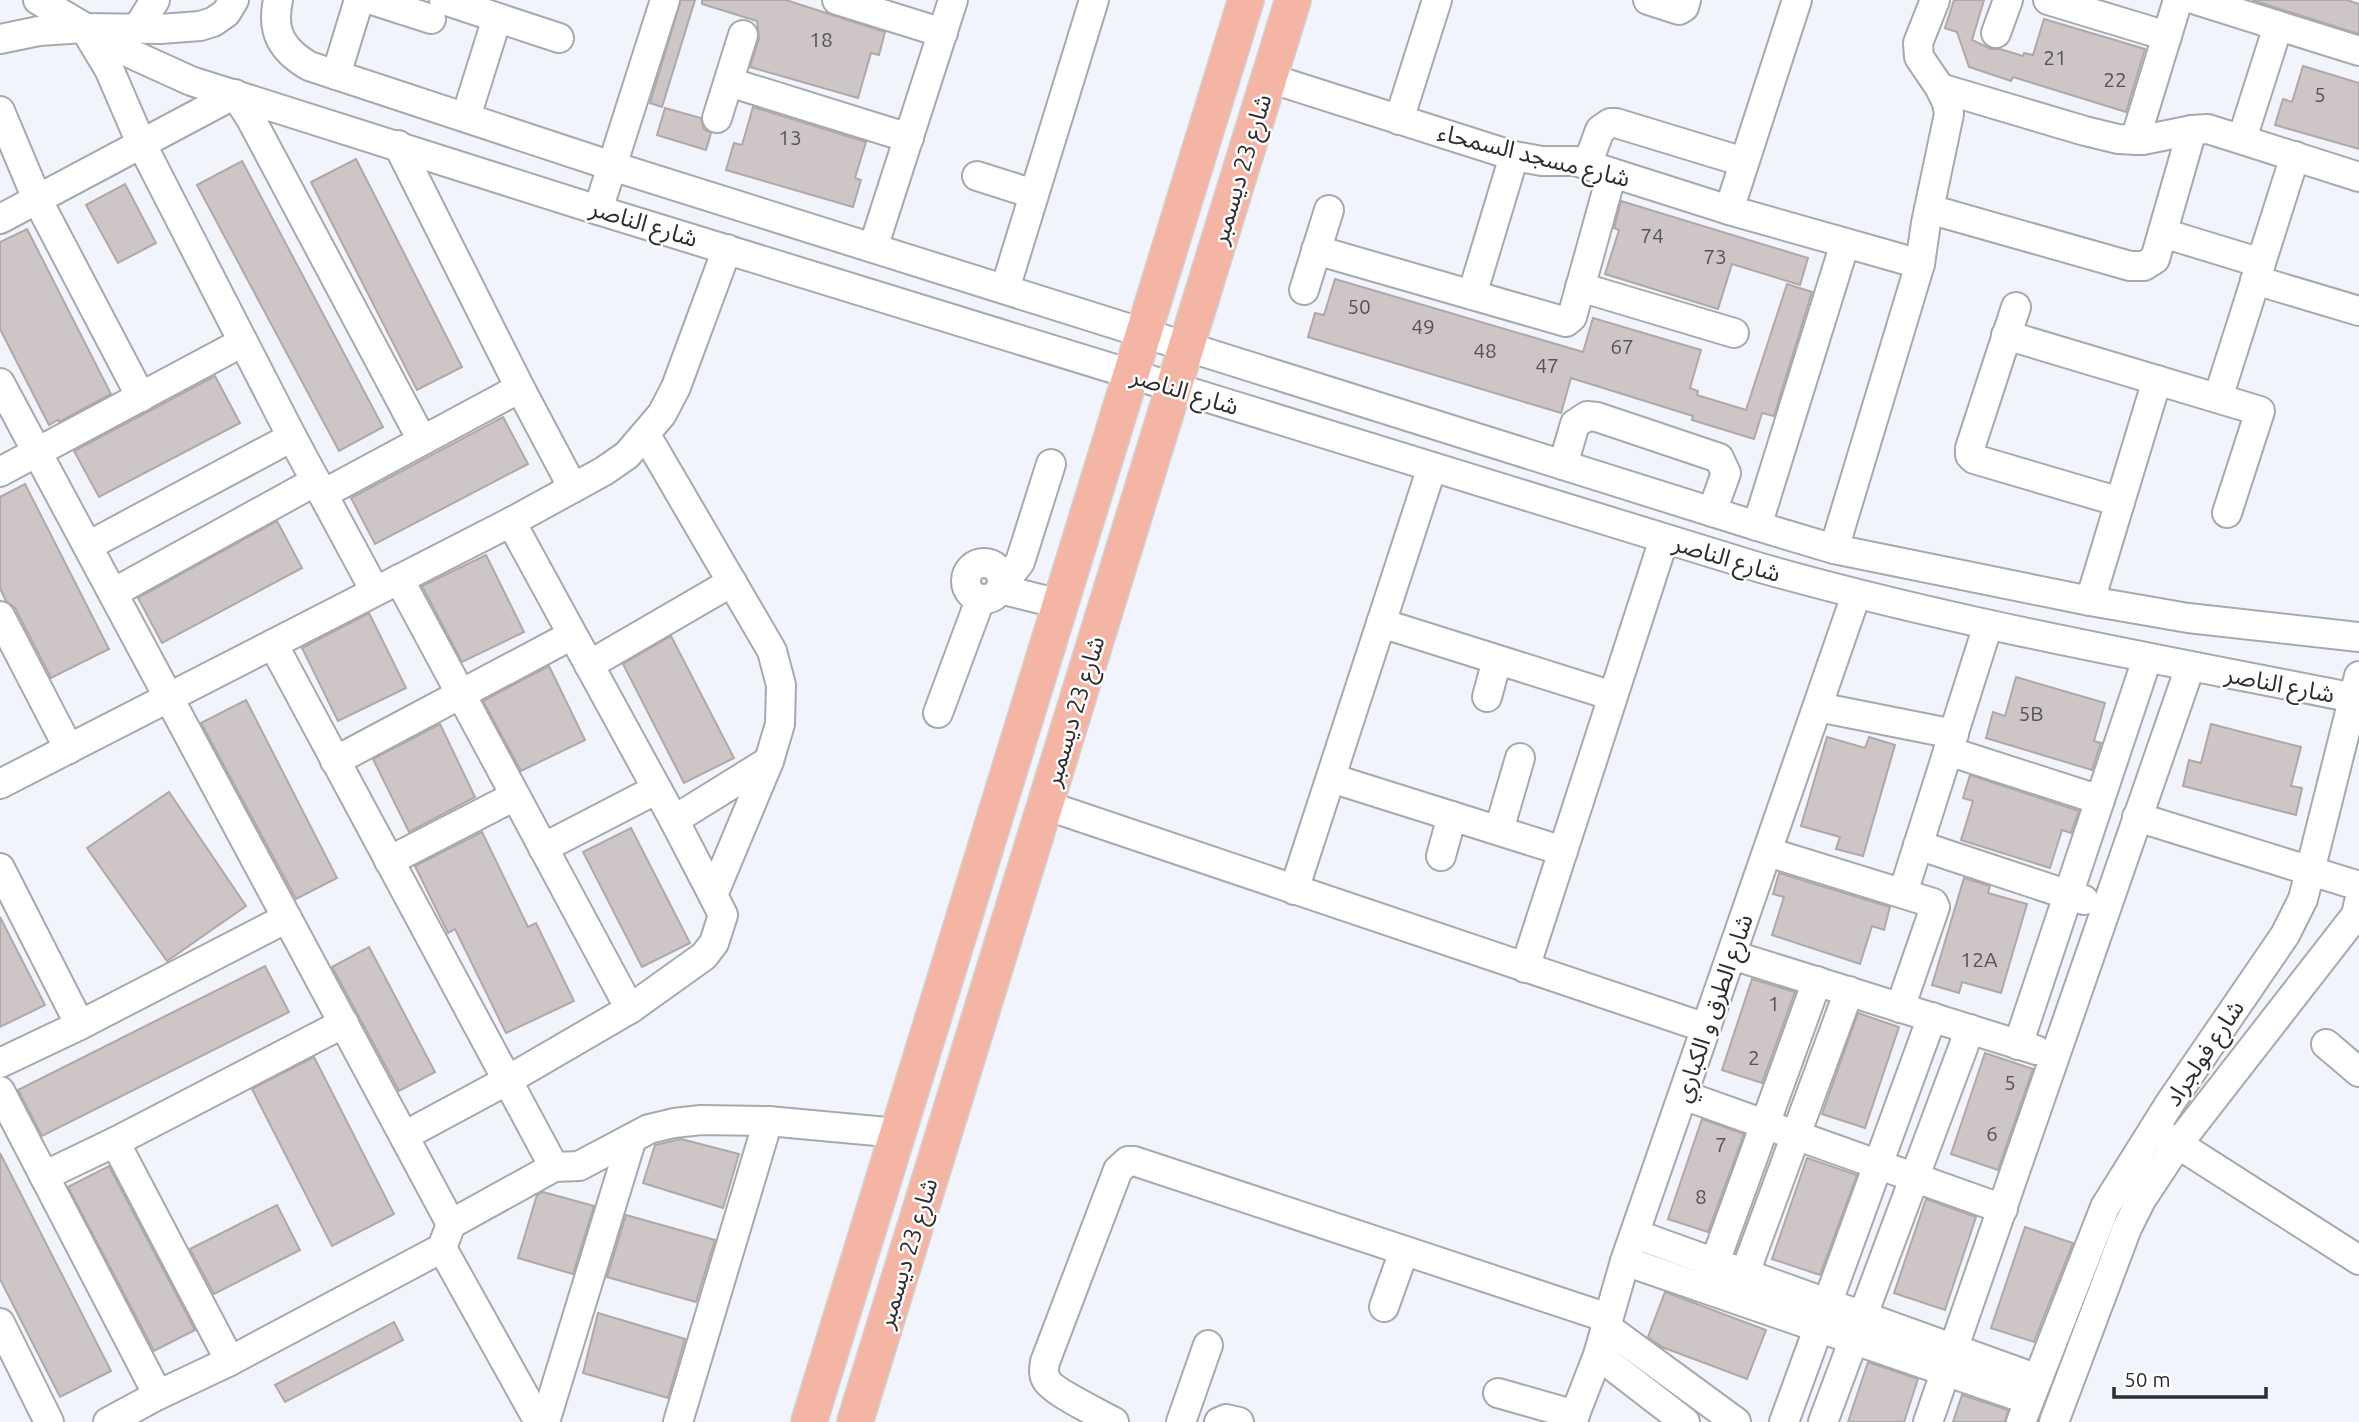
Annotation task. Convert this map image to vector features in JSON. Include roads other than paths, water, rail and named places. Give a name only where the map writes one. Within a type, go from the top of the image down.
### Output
[{"type":"main road","name":"شارع 23 ديسمبر","points":[[809,1422],[1246,0]]},
{"type":"main road","name":"شارع 23 ديسمبر","points":[[855,1422],[1293,0]]},
{"type":"main road","points":[[847,1297],[888,1314]]},
{"type":"street","name":"شارع الناصر","points":[[38,0],[84,28],[191,81],[598,210],[1664,539],[1856,595],[1988,625],[2190,667],[2357,691]]},
{"type":"street","points":[[136,29],[155,0]]},
{"type":"street","points":[[0,39],[39,31],[84,28],[200,26],[226,13],[234,0]]},
{"type":"street","name":"شارع الناصر","points":[[278,0],[275,21],[279,35],[286,49],[309,66],[612,166],[1757,526],[1834,549],[2090,601],[2188,618],[2359,637]]},
{"type":"street","points":[[336,75],[359,0]]},
{"type":"street","points":[[372,0],[497,18],[559,38]]},
{"type":"street","points":[[598,210],[665,0]]},
{"type":"street","points":[[837,0],[943,33]]},
{"type":"street","points":[[873,247],[953,0]]},
{"type":"street","points":[[1004,289],[1094,0]]},
{"type":"street","points":[[1399,120],[1437,0]]},
{"type":"street","points":[[1648,0],[1682,5]]},
{"type":"street","points":[[1729,210],[1797,0]]},
{"type":"street","points":[[1834,549],[1920,264],[1928,209],[1950,114],[1940,88],[1919,57],[1918,43],[1935,0]]},
{"type":"street","points":[[1996,33],[2008,0]]},
{"type":"street","points":[[2048,0],[2167,36]]},
{"type":"street","points":[[2135,140],[2178,0]]},
{"type":"street","points":[[2196,0],[2359,51]]},
{"type":"street","points":[[466,117],[497,18]]},
{"type":"street","points":[[2242,139],[2278,26]]},
{"type":"street","points":[[84,28],[109,69],[141,144],[319,487],[461,694],[630,1009]]},
{"type":"street","points":[[717,118],[743,35]]},
{"type":"street","name":"شارع مسجد السمحاء","points":[[1269,78],[1514,156],[1542,161],[1575,162],[1729,210],[1920,264]]},
{"type":"street","points":[[729,82],[908,138]]},
{"type":"street","points":[[1940,88],[2118,139],[2143,140],[2208,129],[2359,177]]},
{"type":"street","points":[[0,219],[235,94],[251,119],[422,440]]},
{"type":"street","points":[[0,111],[37,199],[141,397]]},
{"type":"street","points":[[1316,250],[1566,322],[1572,317],[1580,287],[1600,169],[1600,130],[1616,123],[1744,162]]},
{"type":"street","points":[[1928,209],[2137,267],[2155,259],[2192,130]]},
{"type":"street","points":[[398,145],[573,488]]},
{"type":"street","points":[[552,194],[566,151]]},
{"type":"street","points":[[1472,295],[1514,156]]},
{"type":"street","points":[[2218,398],[2295,156]]},
{"type":"street","points":[[977,176],[1034,194]]},
{"type":"street","points":[[1304,290],[1329,210]]},
{"type":"street","points":[[2163,233],[2359,311]]},
{"type":"street","points":[[1757,526],[1845,243]]},
{"type":"street","points":[[0,784],[511,522],[627,455],[662,414],[676,387],[727,249]]},
{"type":"street","points":[[1580,287],[1734,333]]},
{"type":"street","points":[[2015,307],[1970,449],[1972,457],[2120,502]]},
{"type":"street","points":[[2006,335],[2260,411],[2227,513]]},
{"type":"street","points":[[0,472],[243,342]]},
{"type":"street","points":[[2090,601],[2157,380]]},
{"type":"street","points":[[0,383],[404,1136],[446,1236],[539,1422]]},
{"type":"street","points":[[113,593],[319,487],[422,440],[520,388]]},
{"type":"street","points":[[1563,465],[1575,424],[1587,416],[1597,417],[1719,458],[1726,472],[1712,512]]},
{"type":"street","points":[[646,435],[772,651],[781,685],[780,724],[769,761],[713,895]]},
{"type":"street","points":[[88,546],[292,437]]},
{"type":"street","points":[[938,713],[994,588],[1020,562],[1051,464]]},
{"type":"street","points":[[1294,890],[1433,467]]},
{"type":"street","points":[[404,1136],[508,1080],[630,1009],[704,956],[714,943],[723,915],[511,522]]},
{"type":"street","points":[[1525,968],[1664,539]]},
{"type":"street","points":[[589,665],[732,582]]},
{"type":"street","points":[[994,588],[1060,604]]},
{"type":"street","name":"شارع الطرق و الكباري","points":[[1574,1419],[1598,1355],[1625,1261],[1856,595]]},
{"type":"street","points":[[0,616],[7,646],[69,749]]},
{"type":"street","points":[[1381,623],[1613,696]]},
{"type":"street","points":[[1903,893],[1988,625]]},
{"type":"street","points":[[335,761],[572,635]]},
{"type":"street","points":[[273,644],[554,1167]]},
{"type":"street","points":[[2018,1045],[2147,659]]},
{"type":"street","points":[[1487,696],[1497,660]]},
{"type":"street","points":[[1928,1422],[2190,667]]},
{"type":"street","name":"شارع فولجراد","points":[[2029,1400],[2105,1207],[2154,1128],[2285,935],[2303,899],[2357,691]]},
{"type":"street","points":[[1818,707],[1951,743],[2100,800]]},
{"type":"street","points":[[1499,830],[1520,758]]},
{"type":"street","points":[[674,820],[769,761]]},
{"type":"street","points":[[1331,778],[1563,851]]},
{"type":"street","points":[[543,848],[657,789]]},
{"type":"street","points":[[389,861],[515,796]]},
{"type":"street","points":[[1045,805],[1706,1028]]},
{"type":"street","points":[[1441,856],[1452,816]]},
{"type":"street","points":[[2137,817],[2359,886]]},
{"type":"street","points":[[1918,845],[2106,908]]},
{"type":"street","points":[[1768,852],[1932,902],[1935,907],[1900,1008]]},
{"type":"street","points":[[0,868],[80,1025]]},
{"type":"street","name":"شارع فولجراد","points":[[2054,1422],[2127,1228],[2141,1200],[2178,1144],[2358,912]]},
{"type":"street","points":[[0,1063],[80,1025],[287,918]]},
{"type":"street","points":[[1732,955],[2056,1056]]},
{"type":"street","points":[[1715,1262],[1817,981]]},
{"type":"street","points":[[1745,1273],[1849,991]]},
{"type":"street","points":[[1784,1422],[1932,1017]]},
{"type":"street","points":[[44,1176],[344,1023]]},
{"type":"street","points":[[1823,1422],[1970,1029]]},
{"type":"street","points":[[2326,1044],[2359,1072]]},
{"type":"street","points":[[0,1091],[158,1395]]},
{"type":"street","points":[[1683,1095],[2003,1209]]},
{"type":"street","points":[[108,1422],[230,1361],[446,1236],[554,1167],[579,1166],[649,1129],[674,1123],[701,1121],[768,1121],[898,1133]]},
{"type":"street","points":[[678,1422],[768,1121]]},
{"type":"street","points":[[2154,1128],[2359,1260]]},
{"type":"street","points":[[545,1422],[632,1138]]},
{"type":"street","points":[[115,1142],[230,1361]]},
{"type":"street","points":[[1114,1422],[1056,1390],[1045,1378],[1044,1370],[1113,1183],[1122,1165],[1134,1161],[1607,1322],[1736,1422]]},
{"type":"street","points":[[1635,1234],[1745,1273],[1823,1315]]},
{"type":"street","points":[[1384,1307],[1404,1251]]},
{"type":"street","points":[[1625,1261],[1823,1315],[1950,1360],[2029,1400]]},
{"type":"street","points":[[0,1324],[50,1422]]},
{"type":"street","points":[[1181,1422],[1208,1345]]},
{"type":"street","points":[[1598,1355],[1685,1422]]},
{"type":"street","points":[[1498,1393],[1574,1419]]},
{"type":"street","points":[[1219,1422],[1226,1419],[1239,1422]]}]
